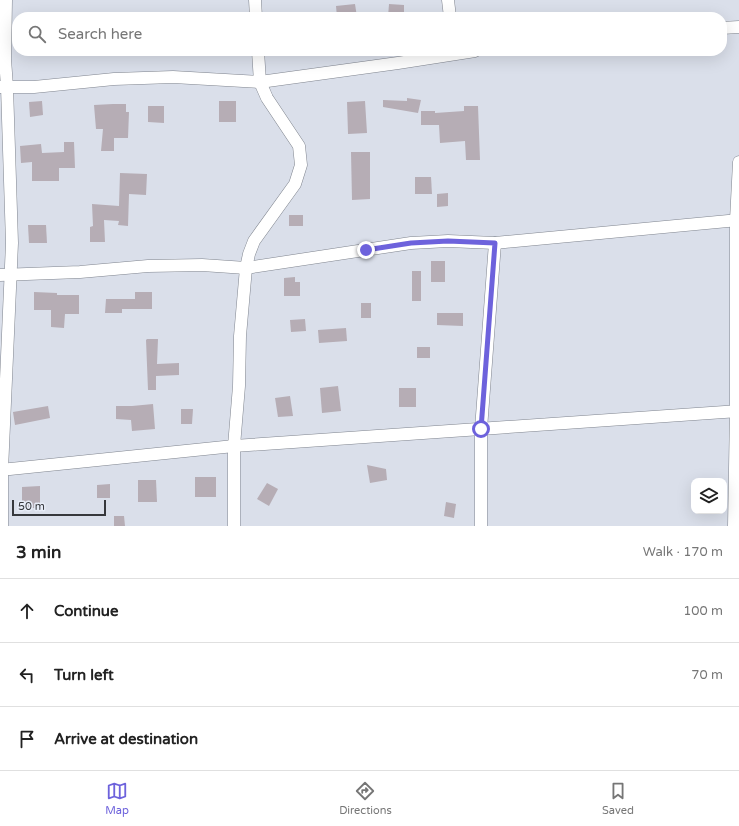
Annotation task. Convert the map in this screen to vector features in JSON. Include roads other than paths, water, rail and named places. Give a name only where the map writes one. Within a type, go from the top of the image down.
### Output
[{"type":"street","points":[[2,526],[1,470],[5,275],[12,242],[3,87],[6,0]]},
{"type":"street","points":[[255,0],[256,12]]},
{"type":"street","points":[[448,0],[449,12]]},
{"type":"street","points":[[727,28],[739,27]]},
{"type":"street","points":[[234,526],[234,446],[239,386],[240,336],[246,268],[254,241],[294,184],[300,165],[299,146],[267,98],[260,82],[258,56]]},
{"type":"street","points":[[3,87],[34,87],[114,79],[173,77],[260,82],[398,63],[437,56]]},
{"type":"street","points":[[734,526],[738,411],[739,162]]},
{"type":"street","points":[[5,275],[80,272],[148,266],[202,265],[246,268],[411,243],[448,241],[495,243],[738,220]]},
{"type":"street","points":[[481,526],[481,429],[495,243]]},
{"type":"street","points":[[1,470],[234,446],[738,411]]}]
